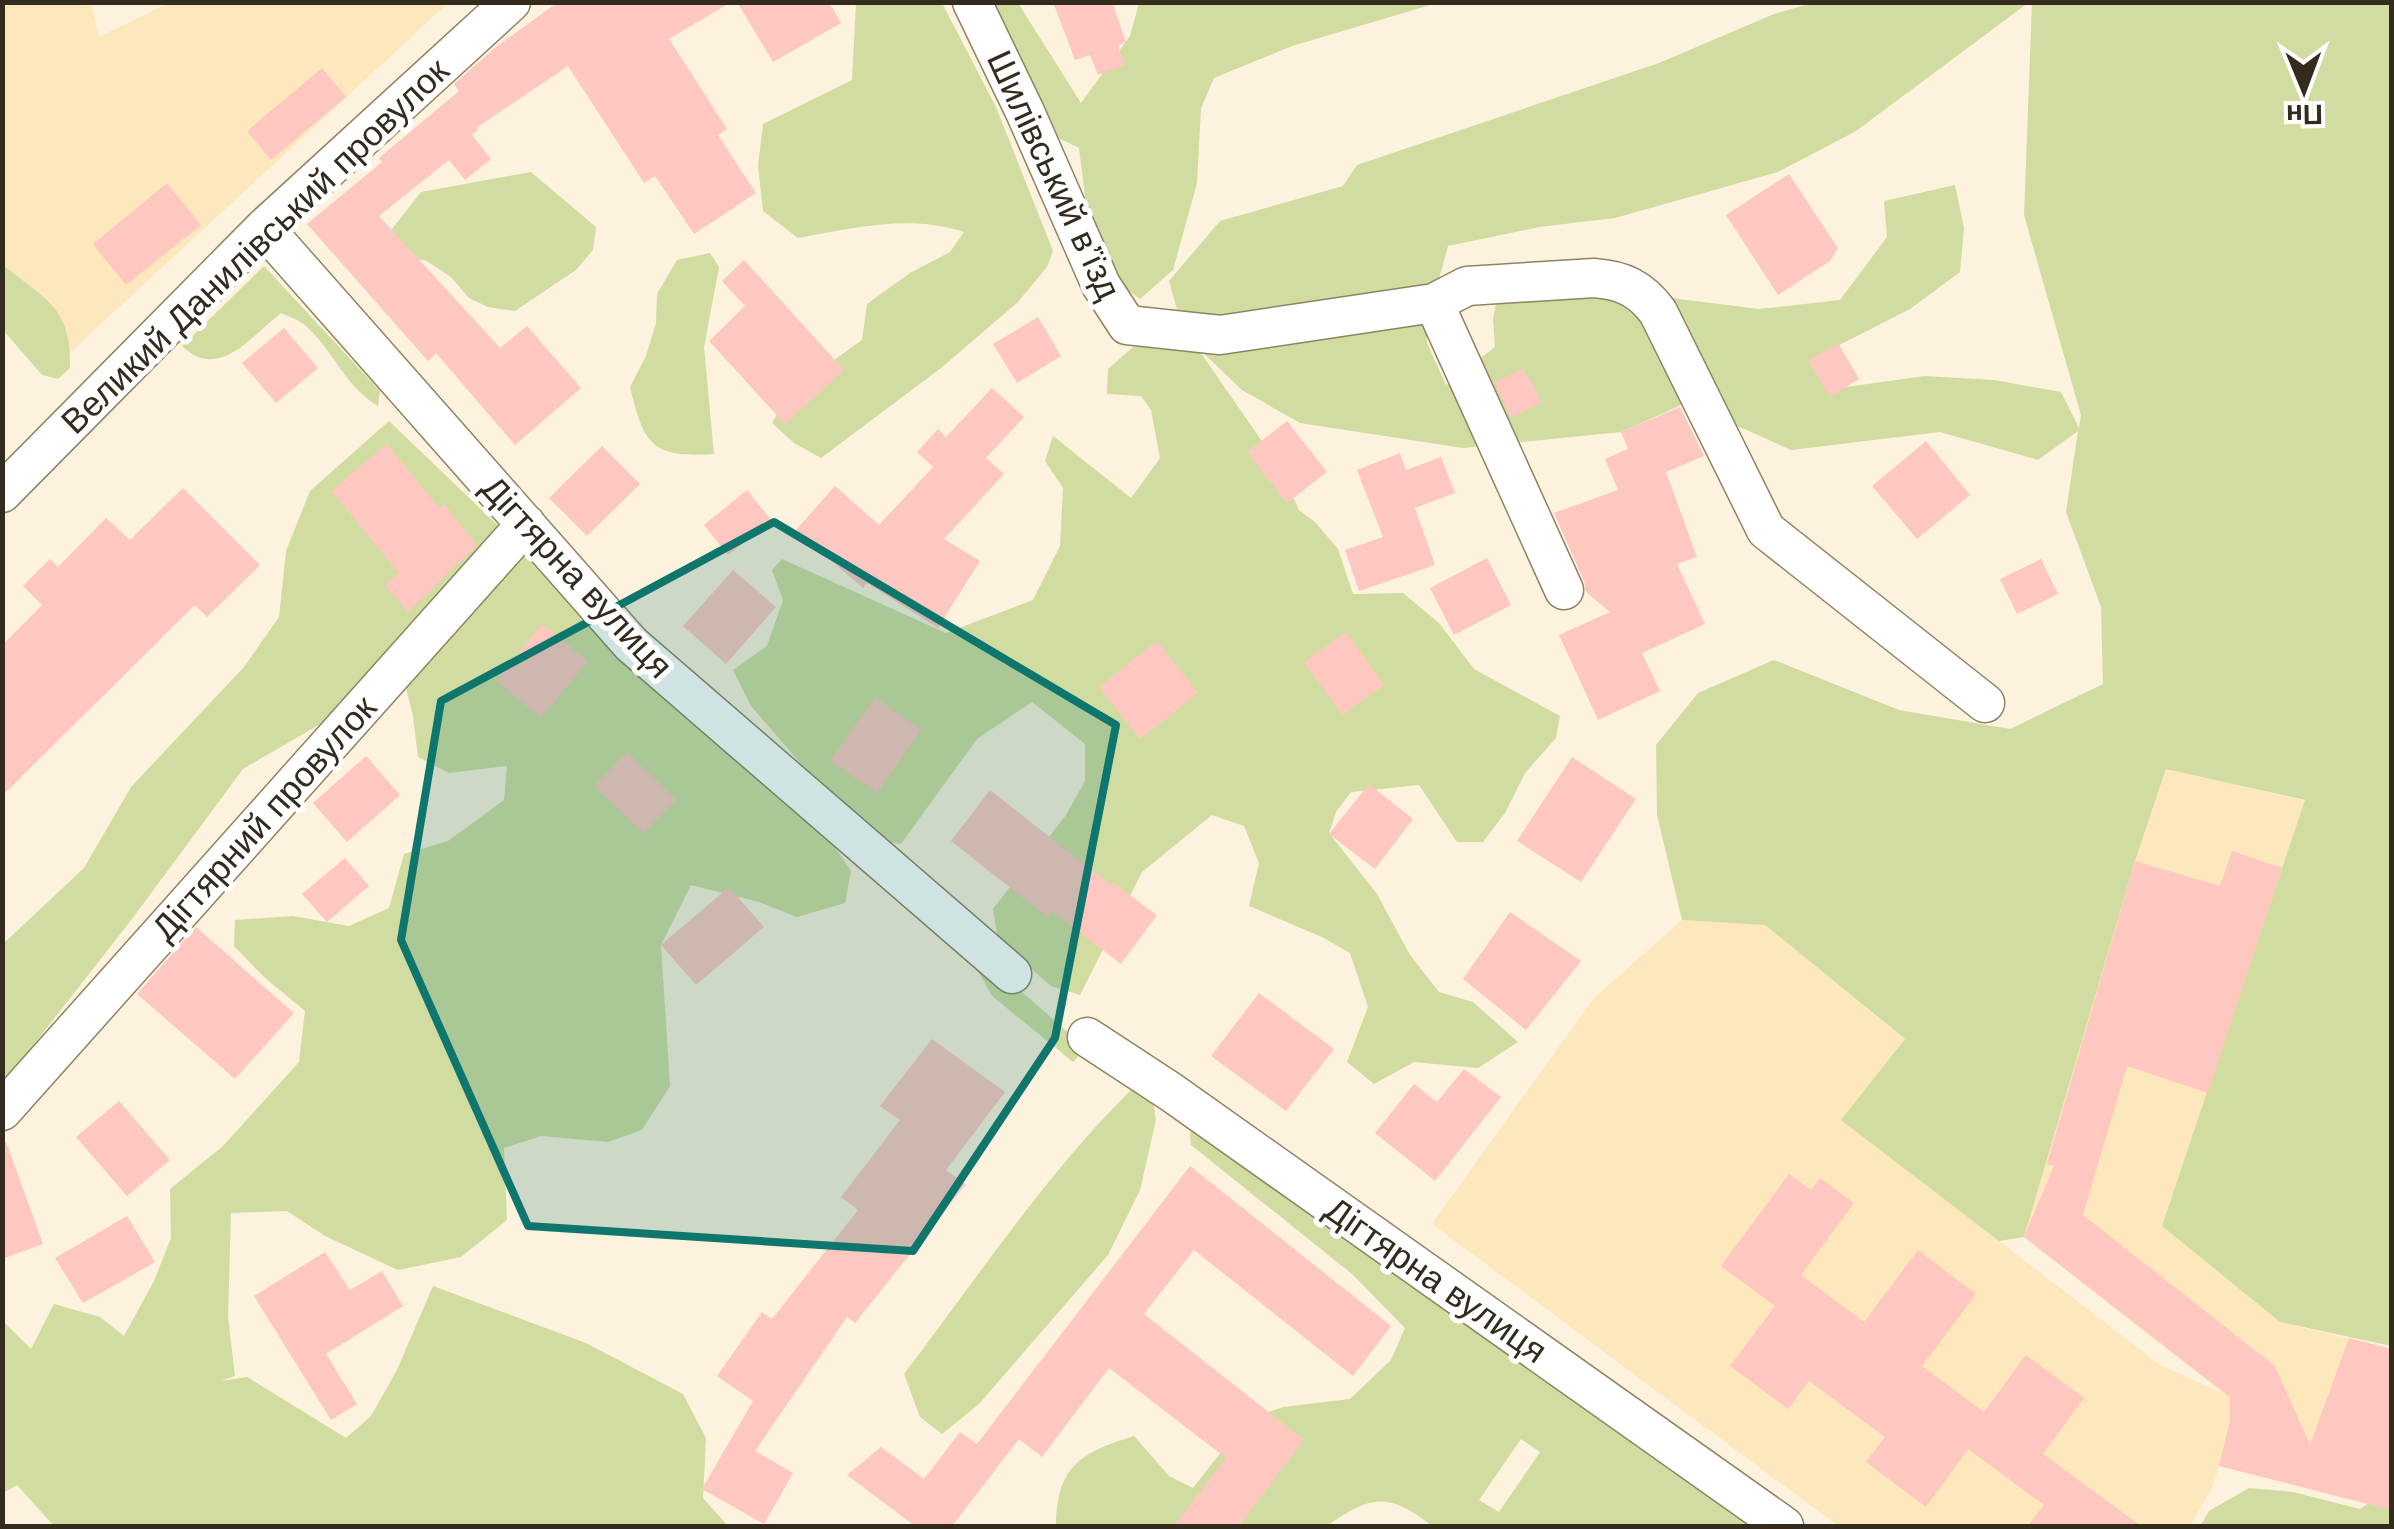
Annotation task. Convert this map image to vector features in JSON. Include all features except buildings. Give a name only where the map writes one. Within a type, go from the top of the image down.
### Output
[{"type":"street","name":"Великий Данилівський провулок","points":[[2,494],[264,228],[511,2]]},
{"type":"street","name":"Шилівський в’їзд","points":[[972,2],[1026,112],[1101,285],[1128,325],[1220,335],[1434,304]]},
{"type":"street","name":"Дігтярна вулиця","points":[[264,228],[631,644],[1012,974]]},
{"type":"street","points":[[1564,590],[1434,304],[1467,286],[1613,279],[1646,297],[1658,312],[1766,530],[1985,703]]},
{"type":"street","name":"Дігтярний провулок","points":[[2,1112],[526,524]]},
{"type":"street","name":"Дігтярна вулиця","points":[[1088,1037],[1784,1526]]},
{"type":"highlighted area","points":[[774,522],[1116,725],[1055,1038],[913,1251],[528,1226],[401,940],[441,701]]},
{"type":"shaded area","points":[[2,3],[91,3],[99,37],[168,3],[448,3],[50,371],[3,317]]},
{"type":"shaded area","points":[[2167,768],[2305,801],[2162,1226],[2280,1322],[2391,1349],[2391,1510],[2219,1466],[2213,1486],[2190,1526],[1838,1526],[1432,1224],[1594,998],[1682,920],[1765,925],[1905,1040],[1842,1120],[2160,1365],[2224,1394],[2024,1237],[2135,861]]},
{"type":"green space","points":[[856,3],[942,3],[996,107],[1053,251],[1047,267],[1018,302],[941,368],[821,458],[794,443],[772,423],[791,391],[862,340],[867,304],[910,273],[950,252],[964,232],[902,223],[798,238],[763,211],[758,166],[763,124],[852,80]]},
{"type":"green space","points":[[977,3],[1018,3],[1081,103],[1130,36],[1139,3],[1437,3],[1292,46],[1214,78],[1201,108],[1197,183],[1173,270],[1140,299],[1110,277],[1091,244],[1079,148],[1048,133]]},
{"type":"green space","points":[[1813,3],[2028,3],[1856,131],[1778,172],[1615,218],[1539,227],[1448,246],[1427,323],[1427,343],[1446,385],[1495,347],[1493,319],[1497,299],[1615,291],[1759,309],[1840,300],[1887,237],[1884,201],[1955,185],[1964,228],[1960,272],[1910,309],[1816,357],[1846,387],[1925,376],[1994,380],[2061,392],[2079,428],[2081,415],[2024,215],[2032,3],[2391,3],[2391,1346],[2280,1322],[2162,1226],[2305,800],[2166,769],[2024,1237],[1999,1241],[1841,1120],[1905,1039],[1765,925],[1682,920],[1657,815],[1656,745],[1698,693],[1774,660],[1899,710],[2010,729],[2103,684],[2101,607],[2066,512],[2078,431],[2038,460],[1940,432],[1791,450],[1686,403],[1621,432],[1463,448],[1300,423],[1242,390],[1196,346],[1277,463],[1299,510],[1338,549],[1353,594],[1403,593],[1439,623],[1474,669],[1560,716],[1556,738],[1525,773],[1505,813],[1483,842],[1457,842],[1419,785],[1351,792],[1336,812],[1329,833],[1377,894],[1410,955],[1439,992],[1473,1002],[1518,1042],[1478,1068],[1414,1062],[1374,1084],[1347,1062],[1368,1007],[1350,953],[1249,906],[1259,863],[1244,826],[1212,815],[1142,872],[1080,995],[1051,986],[998,940],[993,909],[1066,815],[1085,781],[1085,744],[1032,702],[977,739],[901,844],[865,838],[751,706],[733,670],[767,646],[783,600],[772,570],[782,559],[946,633],[1033,600],[1060,546],[1063,488],[1045,461],[1053,436],[1131,498],[1160,458],[1151,410],[1141,396],[1107,394],[1108,369],[1133,347],[1191,340],[1183,331],[1169,281],[1220,221],[1343,186],[1357,165],[1659,63],[1774,14]]},
{"type":"green space","points":[[531,172],[596,227],[593,250],[576,270],[515,311],[488,307],[469,298],[451,277],[425,260],[408,259],[385,238],[421,192]]},
{"type":"green space","points":[[710,253],[719,267],[704,347],[714,454],[693,455],[664,450],[654,444],[640,422],[630,387],[646,356],[656,323],[657,294],[677,260]]},
{"type":"green space","points":[[2,264],[43,296],[61,317],[70,368],[58,379],[42,375],[3,330]]},
{"type":"green space","points":[[264,266],[380,391],[378,406],[357,389],[306,326],[281,313],[234,352],[222,357],[196,356],[182,346]]},
{"type":"green space","points":[[389,421],[584,608],[640,677],[820,825],[851,871],[845,903],[797,917],[759,902],[691,885],[661,945],[670,1086],[642,1130],[608,1142],[541,1136],[504,1148],[507,1220],[461,1257],[398,1270],[325,1236],[287,1211],[231,1213],[228,1317],[235,1376],[221,1381],[247,1377],[346,1438],[371,1416],[397,1370],[433,1286],[586,1343],[683,1394],[706,1438],[703,1498],[728,1526],[54,1526],[17,1485],[3,1493],[3,1321],[31,1349],[54,1304],[100,1317],[124,1336],[154,1281],[171,1238],[170,1189],[223,1146],[299,1062],[305,1011],[234,946],[235,920],[293,916],[349,926],[389,908],[404,854],[448,841],[504,800],[507,766],[449,773],[418,757],[405,684],[346,709],[243,769],[3,1084],[3,944],[84,868],[131,787],[244,667],[279,617],[286,551],[310,491]]},
{"type":"green space","points":[[978,971],[1005,977],[1086,1048],[1073,1062],[992,996]]},
{"type":"green space","points":[[1132,1089],[1152,1096],[1156,1120],[1140,1190],[1108,1255],[979,1404],[942,1434],[920,1417],[904,1374],[1041,1191]]},
{"type":"green space","points":[[1212,1130],[1761,1526],[1432,1526],[1403,1507],[1380,1502],[1356,1508],[1327,1526],[1056,1526],[1061,1489],[1075,1465],[1086,1456],[1134,1436],[1169,1476],[1193,1488],[1247,1419],[1283,1407],[1350,1399],[1391,1360],[1405,1328],[1352,1274],[1191,1145],[1190,1132]],"holes":[[[1521,1439],[1540,1452],[1499,1512],[1479,1500]]]},
{"type":"green space","points":[[2249,1488],[2293,1492],[2360,1509],[2391,1488],[2391,1526],[2200,1526],[2209,1511]]}]
